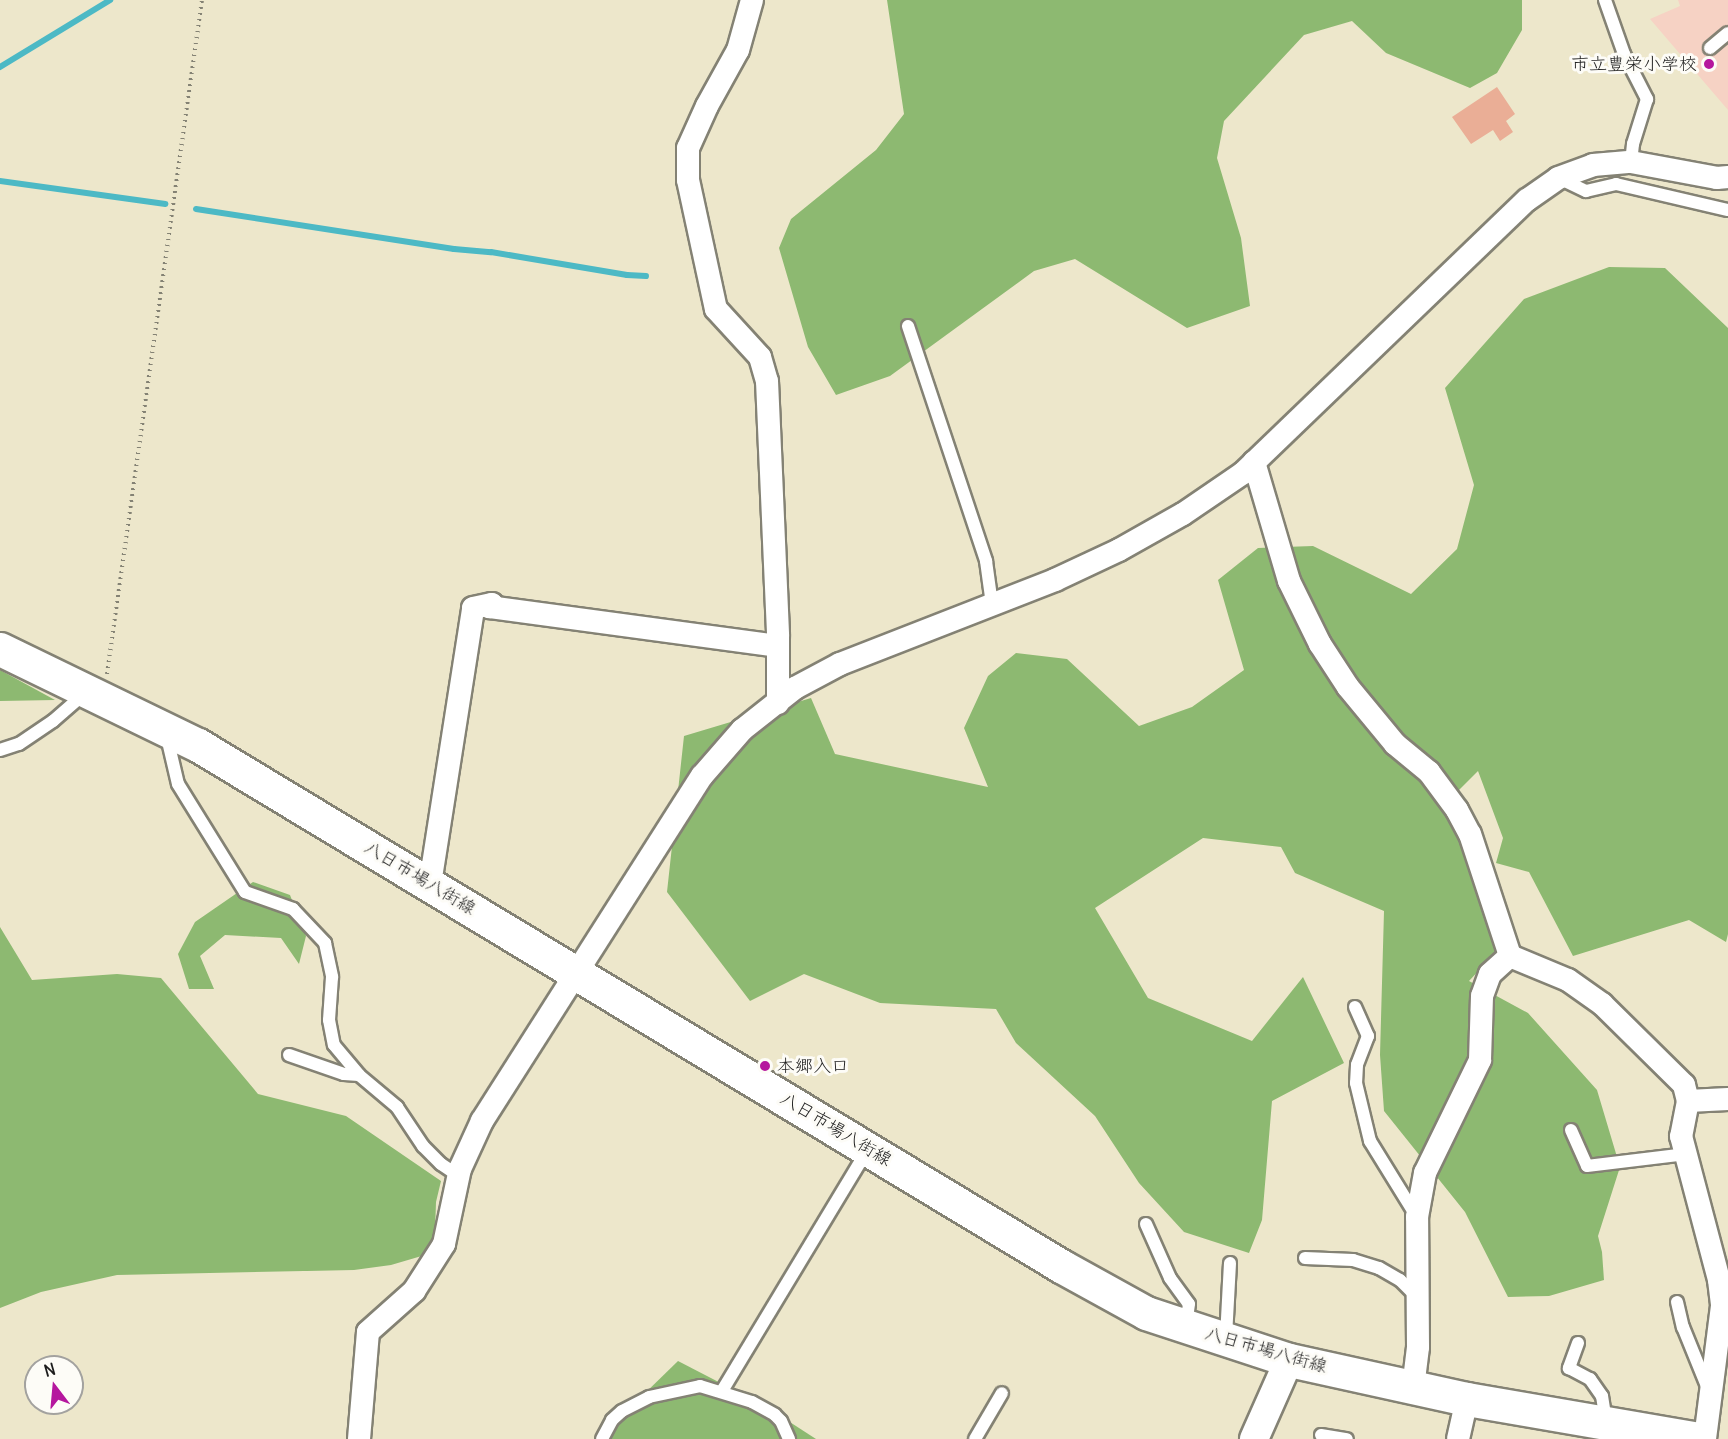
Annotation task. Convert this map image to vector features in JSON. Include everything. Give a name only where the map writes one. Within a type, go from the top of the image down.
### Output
[{"type":"main road","name":"八日市場八街線","points":[[0,649],[165,729],[305,808],[1107,1293],[1146,1312],[1289,1360],[1467,1399],[1699,1439]]},
{"type":"street","points":[[752,0],[738,50],[688,148],[688,180],[716,309],[760,357],[767,381],[778,703]]},
{"type":"street","points":[[359,1439],[368,1332],[414,1291],[444,1244],[459,1176],[482,1121],[702,776],[742,730],[795,688],[840,664],[1055,580],[1128,545],[1182,514],[1254,462],[1527,201],[1558,178],[1593,165],[1631,162],[1717,178],[1728,177]]},
{"type":"street","points":[[1254,462],[1289,581],[1320,644],[1355,695],[1395,744],[1429,772],[1457,810],[1470,834],[1510,956],[1568,980],[1602,1004],[1674,1072],[1684,1085],[1688,1101],[1681,1136],[1719,1280],[1722,1306],[1705,1439]]},
{"type":"street","points":[[430,884],[473,608],[492,604],[490,607],[777,646]]},
{"type":"street","points":[[1413,1388],[1418,1347],[1417,1217],[1425,1173],[1480,1060],[1482,996],[1490,974],[1510,956]]},
{"type":"street","points":[[1688,1101],[1728,1099]]},
{"type":"street","points":[[1254,1439],[1289,1360]]},
{"type":"street","points":[[1458,1439],[1467,1399]]},
{"type":"lane","points":[[1605,0],[1624,54],[1647,99],[1633,144],[1631,162]]},
{"type":"lane","points":[[1710,48],[1728,33]]},
{"type":"lane","points":[[1558,178],[1586,191],[1616,184],[1728,210]]},
{"type":"lane","points":[[908,326],[986,561],[992,604]]},
{"type":"lane","points":[[0,750],[19,744],[53,721],[79,698],[94,693]]},
{"type":"lane","points":[[165,729],[178,784],[245,892],[293,909],[325,943],[332,977],[329,1020],[334,1045],[359,1075],[396,1107],[423,1146],[441,1164],[459,1176]]},
{"type":"lane","points":[[1355,1006],[1368,1036],[1357,1065],[1356,1083],[1370,1141],[1417,1217]]},
{"type":"lane","points":[[289,1055],[344,1074],[359,1075]]},
{"type":"lane","points":[[1571,1130],[1587,1166],[1686,1154]]},
{"type":"lane","points":[[722,1391],[868,1149]]},
{"type":"lane","points":[[1146,1224],[1170,1278],[1189,1304],[1186,1326]]},
{"type":"lane","points":[[1305,1258],[1353,1260],[1379,1268],[1400,1280],[1417,1297]]},
{"type":"lane","points":[[1225,1340],[1230,1263]]},
{"type":"lane","points":[[1677,1302],[1690,1346],[1710,1393]]},
{"type":"lane","points":[[1578,1343],[1569,1368],[1590,1379],[1602,1396],[1606,1423]]},
{"type":"lane","points":[[602,1439],[612,1420],[622,1411],[649,1397],[692,1387],[722,1391],[752,1402],[775,1415],[789,1439]]},
{"type":"lane","points":[[975,1439],[1002,1393]]},
{"type":"lane","points":[[1321,1435],[1347,1439]]},
{"type":"path","points":[[94,693],[202,0]]},
{"type":"shaded area","name":"市立豊栄小学校","points":[[1678,0],[1728,0],[1728,110],[1650,19],[1680,6]]},
{"type":"green space","points":[[887,0],[1522,0],[1522,30],[1497,73],[1470,88],[1386,53],[1352,21],[1304,35],[1224,121],[1217,158],[1241,238],[1250,306],[1187,328],[1075,259],[1034,271],[890,376],[836,395],[808,347],[779,248],[791,219],[876,150],[904,114]]},
{"type":"green space","points":[[1609,267],[1665,268],[1728,328],[1728,934],[1726,942],[1689,920],[1573,956],[1529,872],[1496,863],[1503,838],[1478,771],[1459,790],[1464,846],[1498,950],[1469,981],[1528,1013],[1597,1090],[1620,1167],[1598,1236],[1602,1252],[1604,1280],[1549,1296],[1508,1297],[1465,1212],[1384,1111],[1380,1055],[1384,911],[1295,873],[1281,847],[1203,838],[1095,908],[1148,998],[1252,1041],[1303,977],[1344,1063],[1272,1101],[1262,1220],[1249,1253],[1184,1232],[1139,1183],[1095,1116],[1016,1043],[996,1009],[880,1003],[804,974],[750,1001],[667,892],[684,736],[811,698],[835,754],[988,787],[964,728],[988,676],[1016,653],[1067,659],[1139,726],[1192,707],[1244,670],[1218,580],[1258,548],[1313,546],[1411,594],[1457,549],[1474,485],[1445,388],[1524,299]]},
{"type":"green space","points":[[0,670],[55,700],[0,701]]},
{"type":"green space","points":[[253,882],[290,895],[306,936],[299,964],[281,938],[225,935],[200,956],[214,989],[189,989],[178,954],[195,922]]},
{"type":"green space","points":[[0,927],[32,980],[117,974],[161,978],[258,1094],[346,1116],[441,1181],[436,1202],[435,1232],[425,1255],[391,1265],[354,1270],[117,1275],[41,1292],[0,1308]]},
{"type":"green space","points":[[678,1361],[765,1406],[816,1439],[598,1439]]},
{"type":"building","points":[[1497,87],[1515,114],[1506,121],[1513,132],[1500,141],[1493,130],[1471,144],[1452,117]]},
{"type":"waterway","points":[[0,67],[110,0]]},
{"type":"waterway","points":[[0,181],[165,204]]},
{"type":"waterway","points":[[196,209],[454,249],[491,252],[627,275],[646,276]]},
{"type":"place","name":"市立豊栄小学校","points":[[1709,64]]},
{"type":"place","name":"本郷入口","points":[[765,1066]]}]
